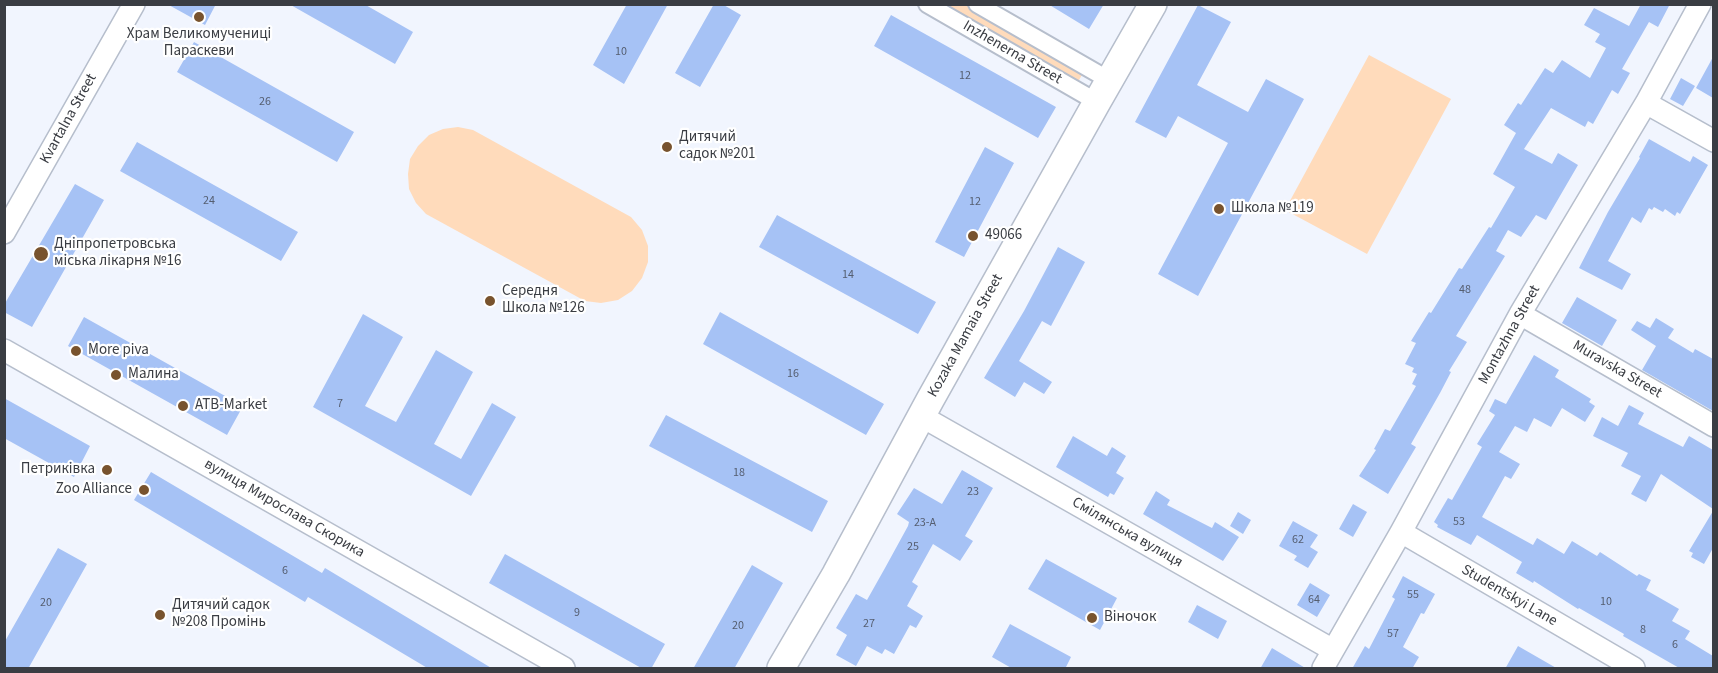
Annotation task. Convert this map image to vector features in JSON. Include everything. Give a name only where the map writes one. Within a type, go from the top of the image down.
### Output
[{"type":"street","name":"Kvartalna Street","points":[[4,233],[134,4]]},
{"type":"street","name":"Inzhenerna Street","points":[[927,4],[1103,91]]},
{"type":"street","name":"Inzhenerna Street","points":[[977,4],[1103,91]]},
{"type":"street","name":"Kozaka Mamaia Street","points":[[781,669],[1153,4]]},
{"type":"street","name":"Montazhna Street","points":[[1323,669],[1520,314],[1646,103],[1700,4]]},
{"type":"street","points":[[1646,103],[1713,141]]},
{"type":"street","name":"Muravska Street","points":[[1520,314],[1713,426]]},
{"type":"street","name":"вулиця Мирослава Скорика","points":[[4,350],[564,669]]},
{"type":"street","name":"Смілянська вулиця","points":[[921,416],[1333,650]]},
{"type":"street","name":"Studentskyi Lane","points":[[1401,532],[1634,669]]},
{"type":"shaded area","points":[[933,5],[968,5],[1085,70],[1076,85]]},
{"type":"shaded area","points":[[1369,55],[1451,99],[1367,254],[1285,210]]},
{"type":"shaded area","points":[[458,127],[473,130],[631,217],[642,230],[648,246],[648,262],[642,278],[632,291],[618,300],[601,303],[585,301],[426,214],[416,203],[409,189],[410,159],[429,135],[443,129]]},
{"type":"building","name":"Храм Великомучениці Параскеви","points":[[167,4],[216,4],[205,25]]},
{"type":"building","points":[[289,4],[364,4],[413,32],[395,64]]},
{"type":"building","points":[[627,4],[668,4],[624,84],[593,65]]},
{"type":"building","points":[[714,4],[722,4],[741,15],[700,87],[675,73]]},
{"type":"building","points":[[1048,4],[1104,4],[1089,29]]},
{"type":"building","points":[[1641,4],[1670,4],[1658,27],[1649,22],[1622,69],[1630,73],[1618,94],[1612,90],[1593,124],[1588,121],[1585,127],[1551,108],[1524,149],[1552,164],[1558,153],[1578,165],[1546,220],[1536,215],[1521,237],[1508,230],[1496,251],[1505,256],[1456,336],[1467,342],[1449,371],[1451,372],[1411,444],[1416,447],[1388,494],[1359,476],[1376,450],[1374,449],[1385,429],[1390,431],[1416,386],[1412,384],[1417,374],[1412,372],[1414,368],[1405,364],[1416,343],[1411,341],[1459,268],[1462,269],[1489,227],[1491,228],[1515,187],[1493,174],[1516,133],[1504,125],[1518,103],[1521,105],[1545,68],[1553,73],[1562,60],[1590,78],[1606,48],[1595,42],[1600,34],[1584,25],[1594,8],[1629,26]]},
{"type":"building","name":"Школа №119","points":[[1198,5],[1231,22],[1197,85],[1248,112],[1266,79],[1304,99],[1198,296],[1158,274],[1228,143],[1178,116],[1166,138],[1135,122]]},
{"type":"building","points":[[891,15],[1056,107],[1038,138],[874,46]]},
{"type":"building","points":[[194,42],[354,132],[337,162],[177,72]]},
{"type":"building","points":[[1713,57],[1713,98],[1696,88]]},
{"type":"building","points":[[1681,78],[1695,86],[1683,106],[1670,99]]},
{"type":"building","points":[[1649,139],[1690,162],[1693,156],[1708,165],[1680,214],[1677,212],[1675,216],[1665,209],[1663,212],[1654,207],[1652,210],[1649,208],[1641,223],[1632,217],[1608,261],[1631,274],[1622,290],[1579,268]]},
{"type":"building","points":[[137,142],[298,232],[281,261],[120,171]]},
{"type":"building","points":[[985,147],[1014,163],[964,257],[935,242]]},
{"type":"building","points":[[75,184],[104,200],[32,327],[4,312],[4,305]]},
{"type":"building","points":[[777,215],[936,302],[918,334],[759,247]]},
{"type":"building","points":[[1058,247],[1085,262],[1051,326],[1042,321],[1019,361],[1052,382],[1044,394],[1024,382],[1015,397],[984,378],[1024,311]]},
{"type":"building","points":[[1577,297],[1617,320],[1602,346],[1562,323]]},
{"type":"building","points":[[720,312],[884,404],[866,435],[703,344]]},
{"type":"building","points":[[363,314],[403,337],[365,406],[396,422],[436,350],[473,372],[434,444],[461,459],[492,403],[516,417],[471,496],[313,407]]},
{"type":"building","points":[[84,317],[243,406],[227,435],[68,346]]},
{"type":"building","points":[[1656,318],[1674,329],[1668,338],[1693,353],[1695,349],[1713,359],[1713,411],[1642,370],[1656,346],[1631,330],[1637,321],[1650,328]]},
{"type":"building","points":[[1534,355],[1559,370],[1555,377],[1591,399],[1589,402],[1595,406],[1585,422],[1562,408],[1551,427],[1534,418],[1527,432],[1515,426],[1499,452],[1520,464],[1511,479],[1505,476],[1482,517],[1533,545],[1537,538],[1564,554],[1572,541],[1597,556],[1600,552],[1637,576],[1639,574],[1651,580],[1646,590],[1679,609],[1672,621],[1690,631],[1685,639],[1713,656],[1713,669],[1681,669],[1534,581],[1533,583],[1516,573],[1522,562],[1477,535],[1471,545],[1437,527],[1438,525],[1434,522],[1448,498],[1452,500],[1482,447],[1477,444],[1495,415],[1489,411],[1495,399],[1506,404]]},
{"type":"building","points":[[4,398],[90,446],[74,477],[4,438]]},
{"type":"building","points":[[1629,405],[1644,413],[1638,424],[1683,447],[1689,436],[1713,450],[1713,509],[1661,474],[1646,502],[1631,494],[1641,476],[1621,466],[1628,453],[1593,436],[1602,417],[1618,426]]},
{"type":"building","points":[[666,415],[828,501],[812,532],[649,446]]},
{"type":"building","points":[[1073,436],[1107,456],[1112,447],[1126,456],[1116,473],[1124,478],[1114,495],[1110,493],[1108,497],[1056,467]]},
{"type":"building","points":[[962,470],[993,488],[965,536],[973,541],[960,561],[933,544],[912,582],[918,586],[907,606],[923,616],[916,628],[910,625],[894,654],[885,649],[882,654],[867,646],[856,666],[836,655],[847,635],[836,628],[856,594],[867,600],[885,568],[908,526],[909,522],[897,514],[914,488],[942,504]]},
{"type":"building","points":[[151,472],[322,573],[325,568],[493,669],[429,669],[308,597],[305,602],[134,500]]},
{"type":"building","points":[[1156,491],[1170,500],[1167,505],[1212,528],[1215,522],[1239,537],[1223,561],[1143,514]]},
{"type":"building","points":[[1353,504],[1367,512],[1353,537],[1339,529]]},
{"type":"building","points":[[1713,511],[1713,548],[1704,564],[1691,557],[1693,553],[1689,551]]},
{"type":"building","points":[[1238,512],[1251,520],[1243,534],[1230,526]]},
{"type":"building","points":[[1293,521],[1318,535],[1310,547],[1318,552],[1308,568],[1294,560],[1297,556],[1279,546]]},
{"type":"building","points":[[58,548],[87,564],[28,669],[4,669],[4,643]]},
{"type":"building","points":[[505,554],[665,644],[651,669],[643,669],[489,583]]},
{"type":"building","points":[[1046,559],[1117,598],[1100,630],[1028,589]]},
{"type":"building","points":[[752,565],[783,583],[734,669],[693,669]]},
{"type":"building","points":[[1403,576],[1435,594],[1424,614],[1421,613],[1403,647],[1419,657],[1412,669],[1352,669],[1365,646],[1369,649],[1395,599],[1392,597]]},
{"type":"building","points":[[1310,583],[1330,595],[1317,617],[1297,605]]},
{"type":"building","points":[[1197,605],[1227,621],[1218,639],[1188,622]]},
{"type":"building","points":[[1010,624],[1071,657],[1065,669],[1013,669],[992,657]]},
{"type":"building","points":[[1518,646],[1558,669],[1505,669]]},
{"type":"building","points":[[1272,648],[1307,669],[1260,669]]},
{"type":"place","name":"Храм Великомучениці Параскеви","points":[[199,17]]},
{"type":"place","name":"Дитячий садок №201","points":[[667,147]]},
{"type":"place","name":"Школа №119","points":[[1219,209]]},
{"type":"place","name":"49066","points":[[973,236]]},
{"type":"place","name":"Дніпропетровська міська лікарня №16","points":[[41,254]]},
{"type":"place","name":"Середня Школа №126","points":[[490,301]]},
{"type":"place","name":"More piva","points":[[76,351]]},
{"type":"place","name":"Малина","points":[[116,375]]},
{"type":"place","name":"ATB-Market","points":[[183,406]]},
{"type":"place","name":"Петриківка","points":[[107,470]]},
{"type":"place","name":"Zoo Alliance","points":[[144,490]]},
{"type":"place","name":"Дитячий садок №208 Промінь","points":[[160,615]]},
{"type":"place","name":"Віночок","points":[[1092,618]]}]
